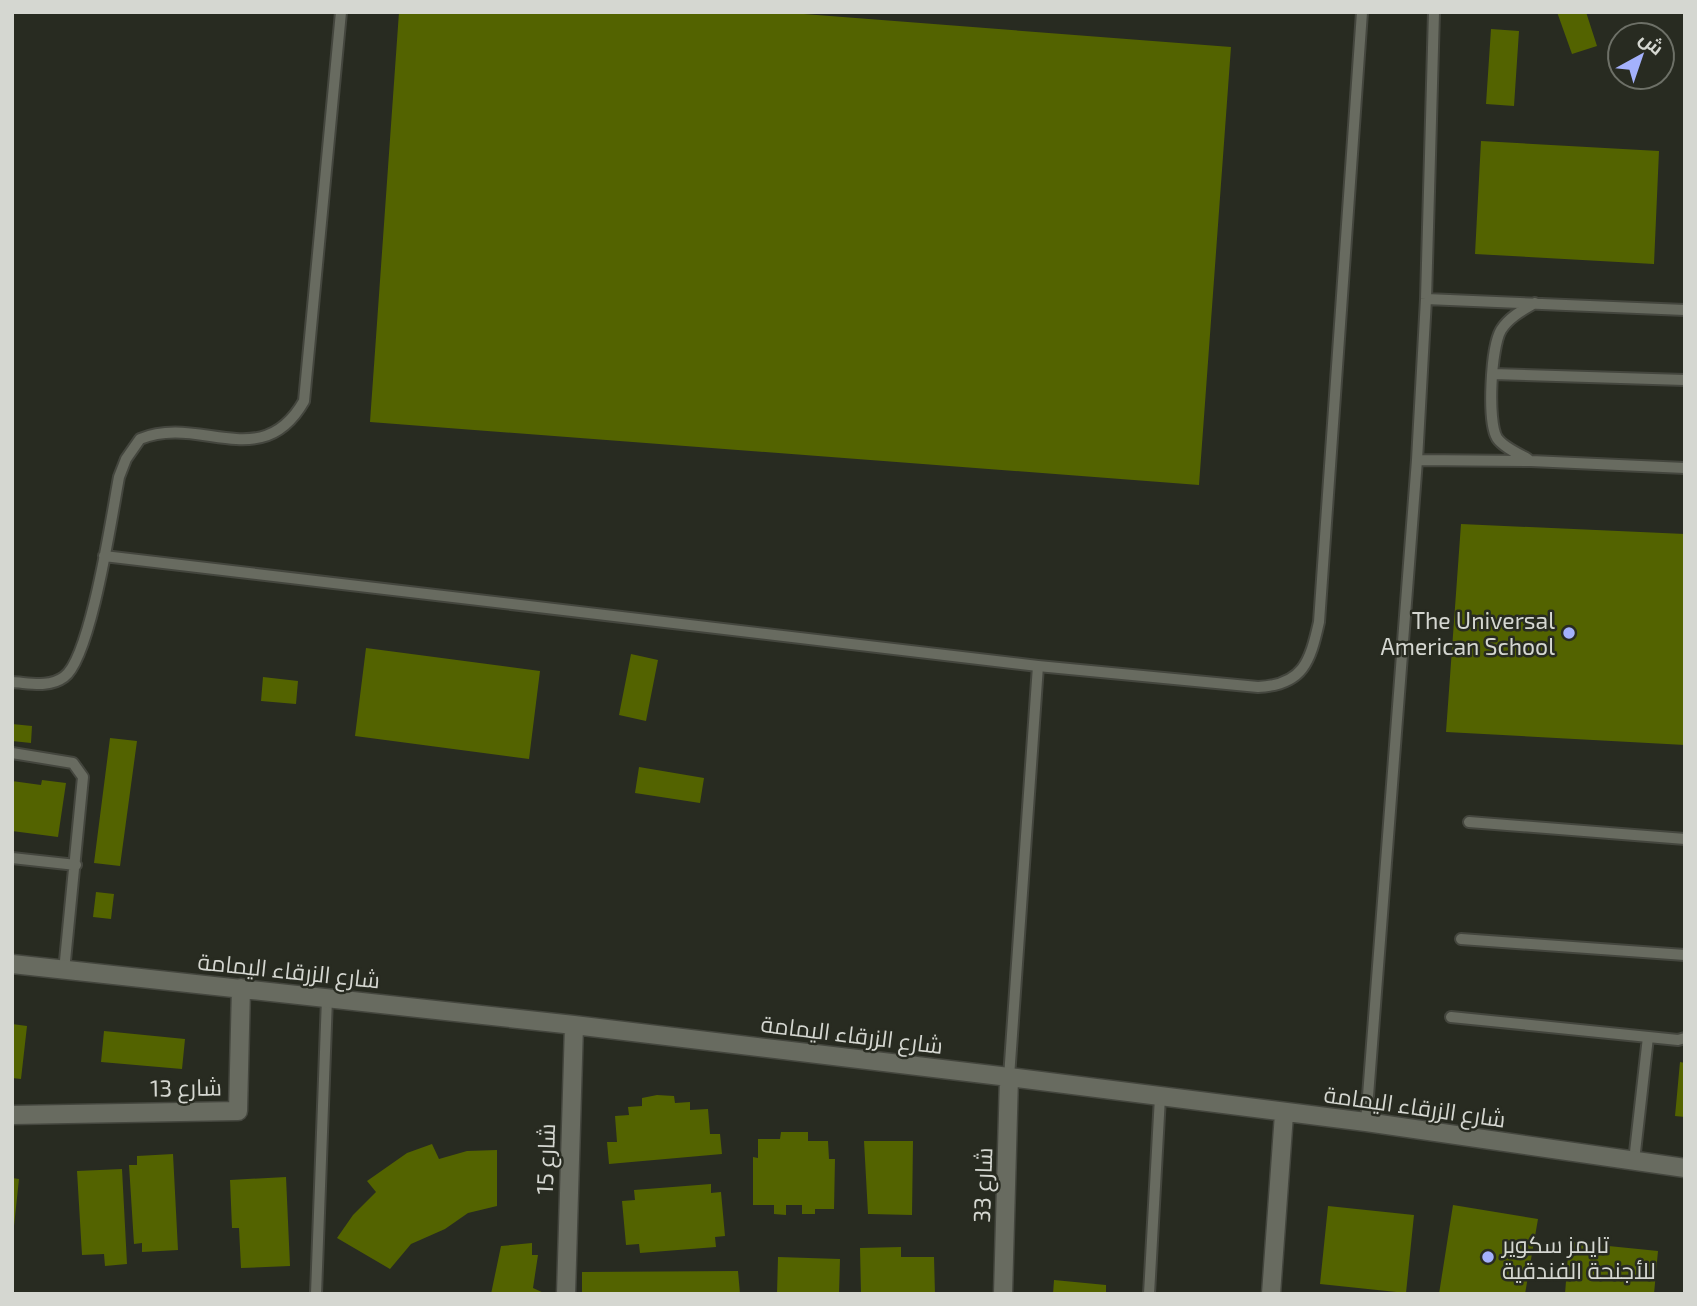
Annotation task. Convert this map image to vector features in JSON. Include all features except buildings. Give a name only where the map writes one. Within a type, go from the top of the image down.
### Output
[{"type":"street","name":"شارع الزرقاء اليمامة","points":[[12,964],[574,1025],[1009,1077],[1284,1114],[1366,1122],[1685,1168]]},
{"type":"street","name":"شارع 13","points":[[12,1115],[238,1111],[241,988]]},
{"type":"street","name":"شارع 15","points":[[566,1294],[574,1025]]},
{"type":"street","name":"شارع 33","points":[[1003,1294],[1009,1077]]},
{"type":"street","points":[[1272,1294],[1284,1114]]},
{"type":"lane","points":[[12,682],[52,684],[74,668],[92,612],[119,477],[130,452],[140,439],[166,433],[256,440],[284,427],[304,401],[341,12]]},
{"type":"lane","points":[[104,556],[1038,666],[1258,687],[1276,686],[1292,680],[1308,661],[1319,622],[1362,12]]},
{"type":"lane","points":[[1366,1122],[1417,460],[1426,299],[1434,12]]},
{"type":"lane","points":[[1426,299],[1685,310]]},
{"type":"lane","points":[[1531,461],[1498,440],[1492,425],[1493,374],[1494,348],[1501,329],[1514,315],[1535,303]]},
{"type":"lane","points":[[1493,374],[1685,380]]},
{"type":"lane","points":[[1417,460],[1531,461],[1685,468]]},
{"type":"lane","points":[[1009,1077],[1038,666]]},
{"type":"lane","points":[[12,753],[64,761],[79,769],[84,785],[64,971]]},
{"type":"lane","points":[[1469,822],[1685,839]]},
{"type":"lane","points":[[12,858],[76,865]]},
{"type":"lane","points":[[1461,939],[1685,955]]},
{"type":"lane","points":[[316,1294],[327,998]]},
{"type":"lane","points":[[1451,1017],[1648,1037],[1685,1038]]},
{"type":"lane","points":[[1634,1161],[1648,1037]]},
{"type":"lane","points":[[1149,1294],[1160,1097]]},
{"type":"place","name":"The Universal American School","points":[[1569,633]]},
{"type":"place","name":"تايمز سكوير للأجنحة الفندقية","points":[[1488,1257]]}]
